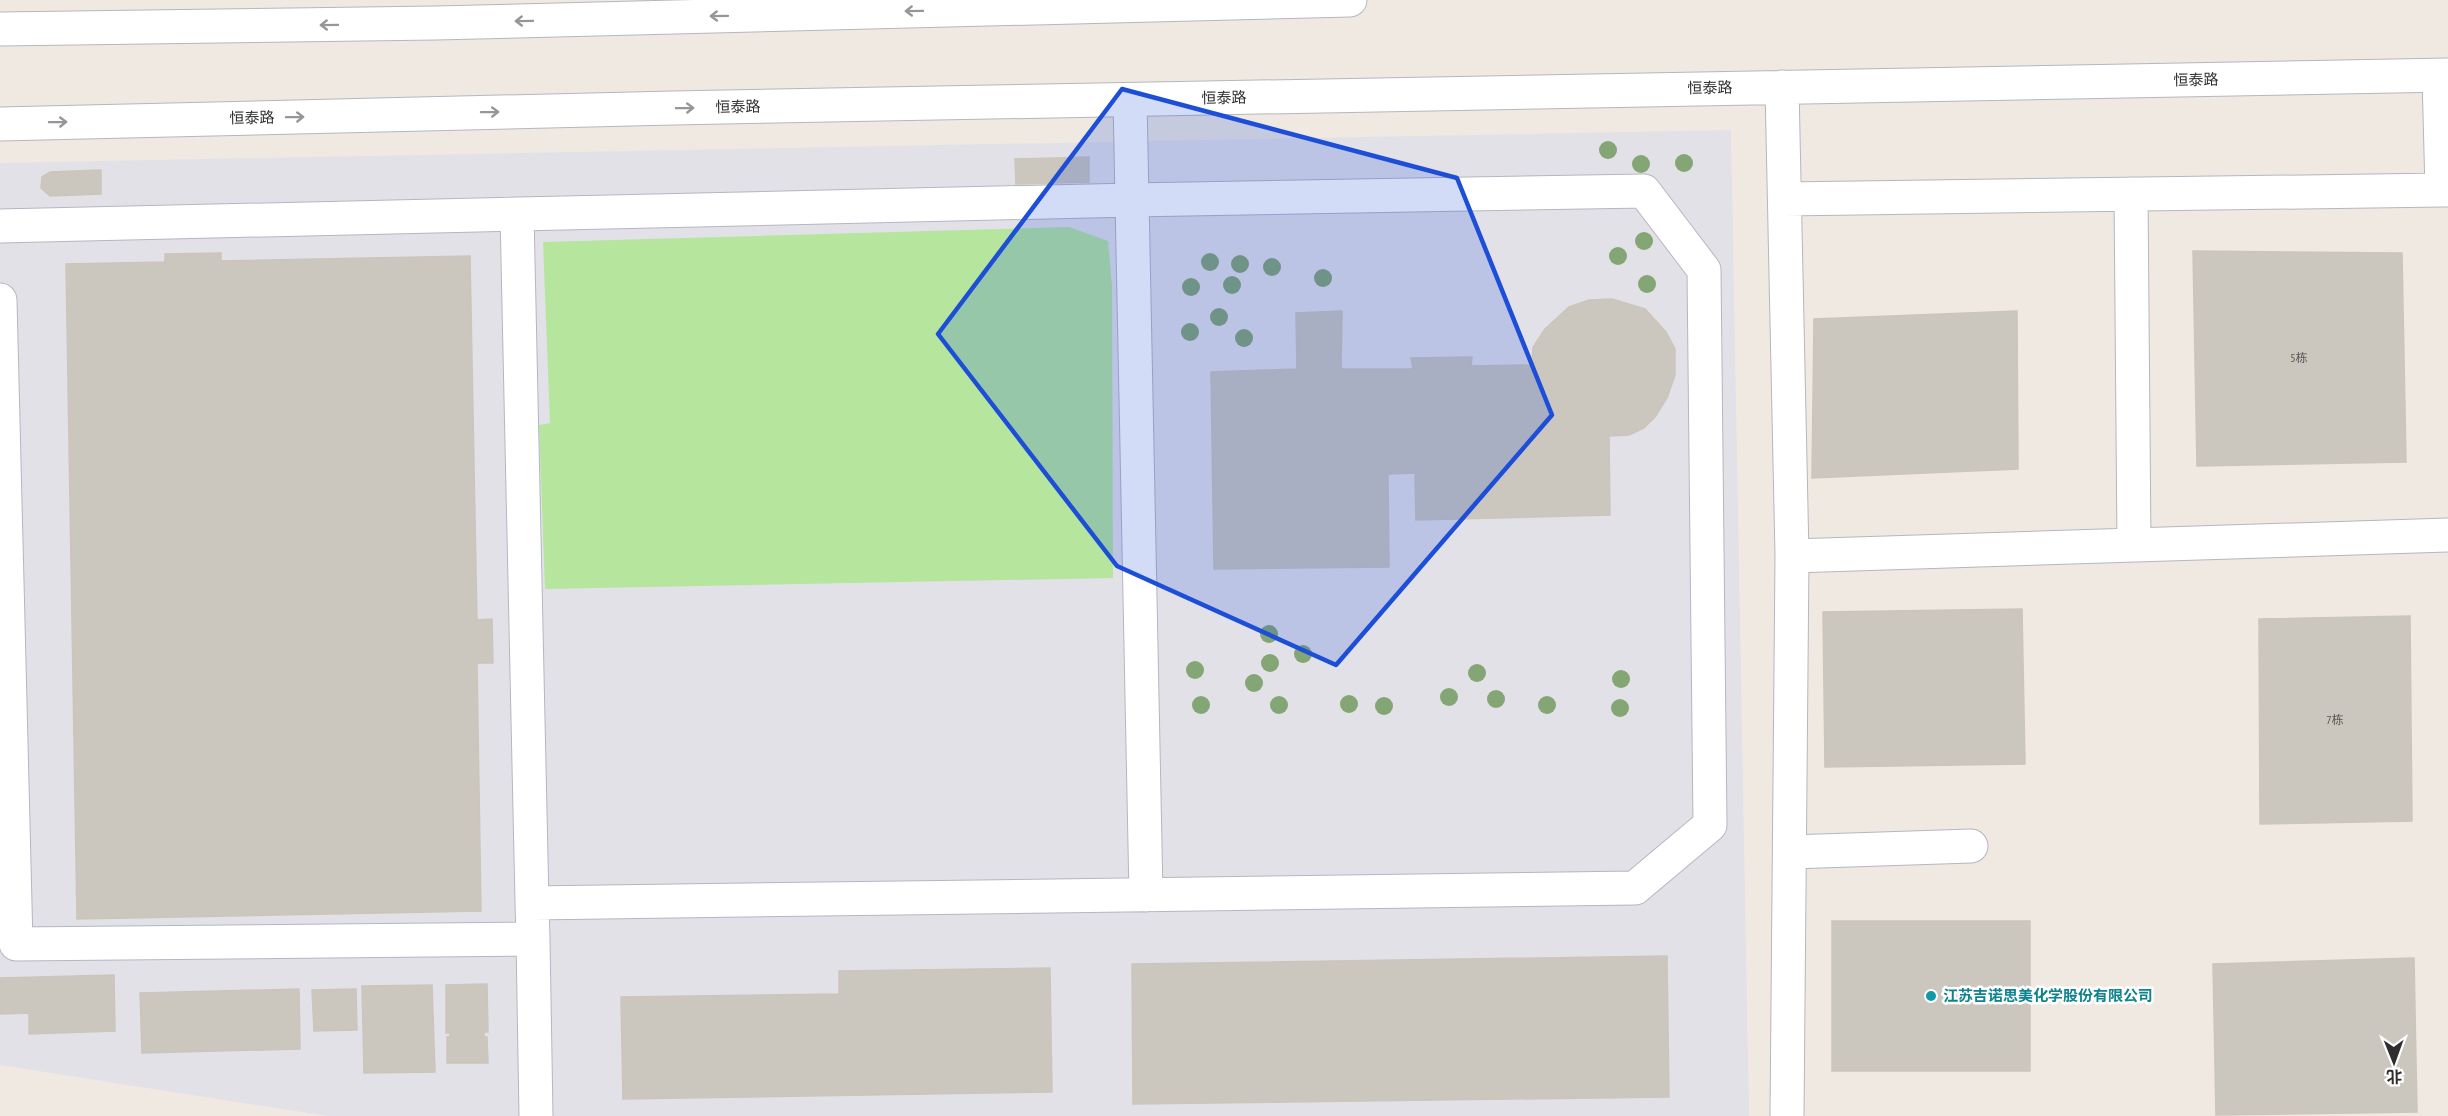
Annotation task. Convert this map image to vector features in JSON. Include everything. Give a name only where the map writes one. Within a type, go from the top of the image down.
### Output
[{"type":"street","points":[[0,29],[436,23],[1350,0]]},
{"type":"street","points":[[1785,199],[2445,190],[2444,75]]},
{"type":"street","name":"恒泰路","points":[[0,124],[2444,75]]},
{"type":"street","points":[[1782,87],[1792,556],[1787,1116]]},
{"type":"street","points":[[1130,100],[1146,895]]},
{"type":"street","points":[[0,226],[1132,200],[1644,191],[1704,270],[1710,825],[1635,888],[532,903]]},
{"type":"street","points":[[2131,194],[2134,545]]},
{"type":"street","points":[[517,214],[536,1116]]},
{"type":"street","points":[[0,300],[8,944],[532,939]]},
{"type":"street","points":[[1792,556],[2448,535]]},
{"type":"street","points":[[1790,852],[1971,846]]},
{"type":"highlighted area","points":[[1122,89],[1457,178],[1552,415],[1336,665],[1117,566],[938,334]]},
{"type":"shaded area","points":[[1731,130],[1749,1116],[327,1116],[0,1065],[0,163]]},
{"type":"green space","points":[[1069,227],[1108,241],[1112,286],[1113,578],[545,589],[539,425],[550,423],[543,242]]},
{"type":"building","points":[[1089,157],[1089,182],[1016,184],[1015,159]]},
{"type":"building","points":[[101,170],[101,194],[50,196],[41,188],[42,177],[50,172]]},
{"type":"building","points":[[2193,251],[2402,253],[2406,462],[2197,466]]},
{"type":"building","points":[[221,253],[221,261],[470,256],[477,620],[492,619],[493,663],[477,663],[481,911],[77,919],[66,264],[165,262],[165,254]]},
{"type":"building","points":[[1612,299],[1645,309],[1666,332],[1675,349],[1675,375],[1667,398],[1655,417],[1644,428],[1629,435],[1609,436],[1610,515],[1416,520],[1415,473],[1388,474],[1389,567],[1214,569],[1211,372],[1297,369],[1296,313],[1342,311],[1341,369],[1413,369],[1411,358],[1472,357],[1471,366],[1532,365],[1533,347],[1545,329],[1569,307],[1589,300]]},
{"type":"building","points":[[2017,311],[2018,469],[1812,478],[1814,319]]},
{"type":"building","points":[[2022,609],[2025,764],[1825,767],[1823,612]]},
{"type":"building","points":[[2410,616],[2412,821],[2260,824],[2259,619]]},
{"type":"building","name":"江苏吉诺思美化学股份有限公司","points":[[1832,921],[2030,921],[2030,1071],[1832,1071]]},
{"type":"building","points":[[1667,956],[1669,1097],[1133,1104],[1132,964]]},
{"type":"building","points":[[2414,958],[2417,1112],[2216,1115],[2213,964]]},
{"type":"building","points":[[1050,968],[1052,1092],[623,1099],[621,997],[839,994],[839,971]]},
{"type":"building","points":[[114,975],[115,1031],[29,1034],[29,1013],[0,1014],[0,978]]},
{"type":"building","points":[[487,984],[488,1032],[484,1032],[484,1037],[487,1037],[488,1063],[447,1063],[447,1037],[450,1037],[450,1033],[446,1033],[446,985]]},
{"type":"building","points":[[432,985],[435,1072],[364,1073],[362,986]]},
{"type":"building","points":[[299,989],[300,1049],[142,1053],[140,993]]},
{"type":"building","points":[[356,989],[357,1030],[314,1031],[312,990]]},
{"type":"place","name":"江苏吉诺思美化学股份有限公司","points":[[1931,996]]}]
